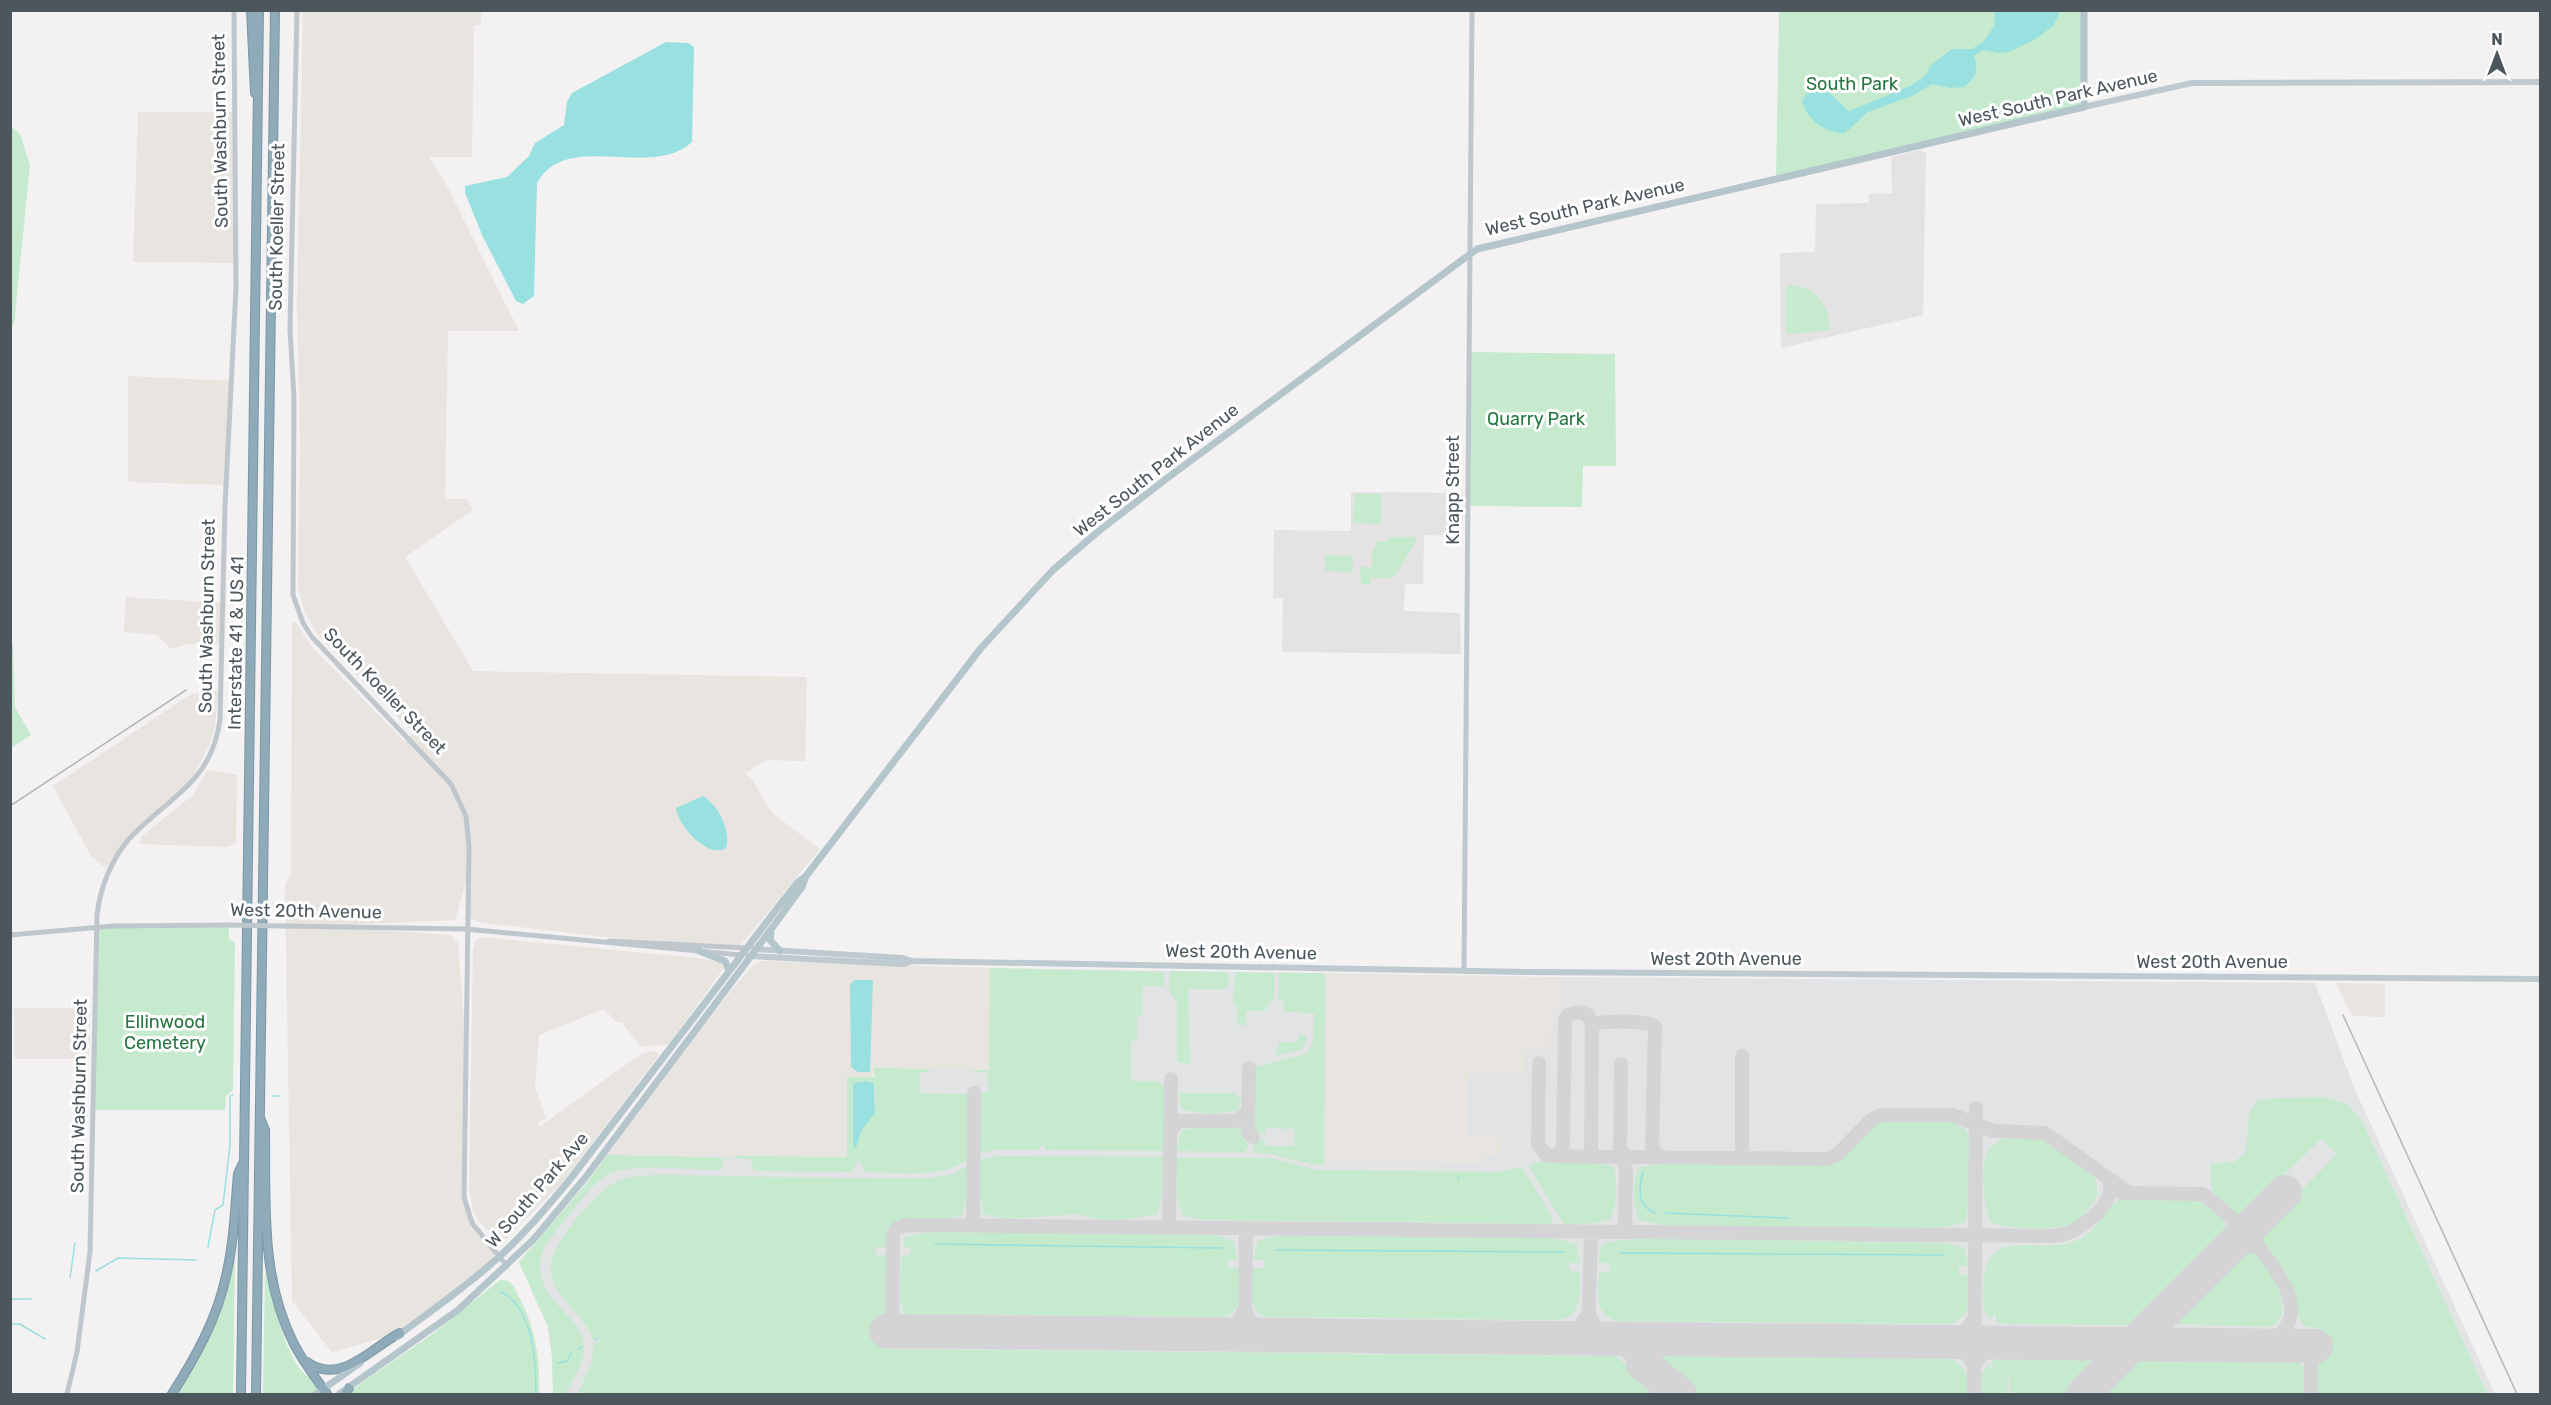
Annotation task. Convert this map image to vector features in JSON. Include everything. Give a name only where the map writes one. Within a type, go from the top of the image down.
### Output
[{"type":"highway","points":[[251,10],[253,82],[258,110]]},
{"type":"highway","points":[[258,110],[260,10]]},
{"type":"highway","points":[[256,1395],[276,13]]},
{"type":"highway","name":"Interstate 41 & US 41","points":[[244,1161],[258,110]]},
{"type":"highway","points":[[260,1117],[265,1130],[270,1273],[282,1317],[303,1360],[325,1392]]},
{"type":"highway","points":[[172,1395],[207,1332],[220,1298],[231,1250],[238,1174],[244,1161]]},
{"type":"highway","points":[[240,1395],[244,1161]]},
{"type":"highway","points":[[303,1360],[317,1369],[335,1371],[343,1369],[378,1344],[400,1333]]},
{"type":"main road","points":[[2084,10],[2084,107]]},
{"type":"main road","name":"West South Park Avenue","points":[[688,1025],[981,648],[1053,570],[1166,479],[1470,252],[1510,239],[2192,83],[2541,82]]},
{"type":"main road","name":"West South Park Avenue","points":[[695,1030],[802,887],[806,876]]},
{"type":"main road","points":[[772,928],[770,940],[780,951]]},
{"type":"main road","name":"West 20th Avenue","points":[[746,948],[903,958],[912,961],[1464,971],[2541,979]]},
{"type":"main road","points":[[699,951],[725,961],[729,971]]},
{"type":"main road","name":"West 20th Avenue","points":[[741,955],[904,964],[912,961]]},
{"type":"main road","name":"W South Park Ave","points":[[316,1395],[325,1392],[400,1333],[421,1321],[499,1257],[568,1182],[688,1025]]},
{"type":"main road","name":"W South Park Ave","points":[[339,1395],[437,1327],[507,1267],[560,1210],[695,1030]]},
{"type":"street","name":"South Washburn Street","points":[[67,1395],[77,1352],[90,1252],[97,927],[100,891],[120,852],[136,833],[187,789],[207,759],[218,730],[225,506],[236,288],[234,10]]},
{"type":"street","name":"South Koeller Street","points":[[297,10],[290,323],[294,398],[293,595],[303,623],[312,637],[447,778],[464,808],[469,834],[464,1197],[472,1223],[507,1267]]},
{"type":"street","name":"Knapp Street","points":[[1464,971],[1472,10]]},
{"type":"street","name":"West 20th Avenue","points":[[10,934],[97,927],[229,925],[466,929],[741,955]]},
{"type":"street","name":"West 20th Avenue","points":[[602,941],[624,939],[746,948]]},
{"type":"shaded area","points":[[303,11],[481,11],[481,25],[474,26],[472,157],[429,157],[446,184],[519,331],[448,331],[445,499],[467,499],[473,510],[405,557],[473,671],[807,677],[805,761],[766,760],[745,773],[752,779],[772,813],[820,849],[739,947],[624,939],[483,923],[466,917],[467,878],[455,920],[323,926],[450,935],[458,943],[466,1048],[464,1191],[468,1213],[499,1257],[400,1333],[332,1352],[292,1301],[285,885],[291,873],[292,622],[296,623],[311,646],[404,741],[413,733],[318,635],[305,613],[298,587],[300,434],[297,305]]},
{"type":"shaded area","points":[[138,112],[235,112],[236,263],[133,262]]},
{"type":"shaded area","points":[[1920,150],[1926,153],[1923,315],[1781,348],[1780,253],[1815,252],[1816,204],[1869,203],[1869,194],[1892,193],[1891,157]]},
{"type":"shaded area","points":[[128,376],[232,381],[226,485],[128,482]]},
{"type":"shaded area","points":[[1351,492],[1463,493],[1462,536],[1424,535],[1423,584],[1405,584],[1404,611],[1460,613],[1461,654],[1282,652],[1283,598],[1273,598],[1274,530],[1351,531]]},
{"type":"shaded area","points":[[126,597],[223,603],[222,644],[187,644],[171,649],[157,635],[124,632]]},
{"type":"shaded area","points":[[218,691],[215,727],[208,748],[193,776],[183,788],[125,840],[106,868],[91,856],[53,786],[191,694]]},
{"type":"shaded area","points":[[207,770],[237,775],[236,843],[228,847],[139,844],[142,836],[194,794]]},
{"type":"shaded area","points":[[481,937],[707,959],[722,963],[723,969],[669,1044],[641,1047],[622,1022],[616,1022],[604,1009],[539,1035],[535,1087],[546,1118],[539,1122],[539,1127],[642,1053],[655,1051],[659,1055],[563,1182],[506,1239],[494,1236],[478,1220],[473,1211],[469,1187],[473,949],[476,940]]},
{"type":"shaded area","points":[[761,961],[990,968],[989,1070],[875,1068],[847,1157],[607,1155],[705,1023],[751,967]]},
{"type":"shaded area","points":[[990,968],[1325,973],[1325,1160],[1482,1163],[1483,1156],[1500,1156],[1502,1137],[1468,1136],[1468,1073],[1525,1073],[1525,1050],[1550,1050],[1553,1010],[1560,1010],[1560,977],[2315,983],[2355,1090],[2495,1394],[553,1394],[552,1356],[548,1327],[519,1262],[586,1184],[607,1155],[846,1157],[847,1077],[874,1077],[874,1068],[989,1070]]},
{"type":"shaded area","points":[[1325,973],[1560,977],[1560,1010],[1553,1010],[1551,1050],[1525,1073],[1468,1073],[1502,1137],[1500,1156],[1482,1163],[1325,1160]]},
{"type":"shaded area","points":[[2336,983],[2385,984],[2385,1017],[2352,1016]]},
{"type":"shaded area","points":[[14,1008],[90,1008],[89,1059],[15,1059]]},
{"type":"green space","name":"South Park","points":[[1779,11],[2084,11],[2084,107],[1776,178]]},
{"type":"green space","points":[[11,126],[20,134],[30,165],[14,325],[10,325]]},
{"type":"green space","points":[[1786,285],[1805,288],[1818,297],[1827,311],[1830,330],[1791,334],[1786,332]]},
{"type":"green space","name":"Quarry Park","points":[[1469,352],[1615,354],[1616,466],[1583,466],[1582,507],[1469,506]]},
{"type":"green space","points":[[1355,494],[1381,494],[1381,524],[1353,523]]},
{"type":"green space","points":[[1388,537],[1418,537],[1396,575],[1389,578],[1371,578],[1371,584],[1361,584],[1360,567],[1372,567],[1372,551],[1378,541],[1388,541]]},
{"type":"green space","points":[[1325,555],[1353,556],[1353,572],[1325,571]]},
{"type":"green space","points":[[11,644],[13,645],[15,707],[31,735],[11,748]]},
{"type":"green space","name":"Ellinwood Cemetery","points":[[229,925],[229,939],[235,943],[233,1090],[226,1096],[225,1110],[95,1110],[97,927]]},
{"type":"green space","points":[[990,968],[1163,972],[1164,986],[1142,986],[1142,1016],[1137,1017],[1137,1041],[1131,1041],[1131,1081],[1158,1081],[1164,1087],[1164,1151],[1045,1150],[1045,1146],[1041,1145],[1040,1150],[993,1150],[978,1154],[978,1092],[989,1092],[988,1073],[974,1070],[989,1070]]},
{"type":"green space","points":[[1170,971],[1226,972],[1228,976],[1229,981],[1224,989],[1188,989],[1190,1064],[1177,1062],[1177,1002],[1169,991]]},
{"type":"green space","points":[[1235,972],[1275,973],[1274,1001],[1269,1002],[1265,1011],[1246,1011],[1246,1025],[1237,1025],[1237,1006],[1233,1005]]},
{"type":"green space","points":[[1279,973],[1325,973],[1324,1165],[1255,1153],[1253,1149],[1255,1140],[1265,1140],[1266,1146],[1294,1146],[1294,1129],[1266,1128],[1265,1134],[1253,1132],[1255,1067],[1305,1054],[1313,1044],[1314,1013],[1298,1013],[1297,1008],[1296,1012],[1284,1012],[1284,1001],[1278,1000]]},
{"type":"green space","points":[[1299,1035],[1305,1035],[1307,1039],[1303,1049],[1275,1056],[1280,1042],[1297,1042]]},
{"type":"green space","points":[[874,1068],[929,1069],[928,1072],[920,1072],[920,1093],[971,1094],[970,1158],[958,1165],[933,1172],[905,1173],[864,1172],[861,1163],[856,1162],[853,1172],[754,1171],[751,1159],[735,1158],[735,1156],[847,1157],[847,1077],[874,1077]],"holes":[[[862,1081],[874,1083],[876,1093],[874,1108],[857,1143],[853,1146],[854,1083]]]},
{"type":"green space","points":[[1178,1093],[1232,1093],[1241,1098],[1239,1110],[1210,1114],[1182,1109]]},
{"type":"green space","points":[[2324,1097],[2347,1104],[2361,1119],[2487,1394],[2315,1394],[2316,1328],[2305,1326],[2301,1322],[2286,1279],[2262,1243],[2261,1232],[2337,1154],[2321,1139],[2242,1215],[2234,1214],[2212,1191],[2210,1164],[2234,1162],[2245,1153],[2250,1111],[2257,1101],[2274,1098]]},
{"type":"green space","points":[[1885,1120],[1949,1120],[1965,1129],[1969,1138],[1972,1161],[1965,1222],[1946,1227],[1906,1228],[1663,1225],[1639,1220],[1634,1193],[1635,1180],[1640,1167],[1680,1161],[1829,1162],[1844,1154],[1869,1128]]},
{"type":"green space","points":[[1200,1126],[1244,1127],[1244,1141],[1248,1141],[1248,1148],[1245,1152],[1177,1151],[1181,1131]]},
{"type":"green space","points":[[2009,1138],[2042,1138],[2095,1177],[2098,1194],[2081,1217],[2066,1225],[2045,1229],[2020,1228],[1990,1222],[1983,1185],[1985,1159],[1990,1149],[1998,1142]]},
{"type":"green space","points":[[607,1155],[733,1158],[724,1159],[721,1170],[646,1168],[617,1171],[607,1175],[589,1190],[554,1233],[541,1256],[540,1270],[543,1283],[555,1303],[577,1328],[582,1337],[584,1354],[567,1394],[553,1394],[552,1356],[548,1327],[519,1262],[586,1184]]},
{"type":"green space","points":[[999,1156],[1163,1157],[1162,1196],[1157,1215],[1118,1220],[1097,1219],[1079,1214],[1005,1219],[984,1214],[980,1198],[978,1160]]},
{"type":"green space","points":[[1176,1158],[1271,1158],[1317,1170],[1500,1172],[1522,1167],[1553,1218],[1551,1224],[1201,1220],[1182,1215],[1177,1196]]},
{"type":"green space","points":[[1547,1160],[1595,1162],[1613,1167],[1616,1193],[1615,1206],[1610,1219],[1596,1223],[1564,1225],[1529,1167],[1530,1164]]},
{"type":"green space","points":[[969,1165],[967,1196],[962,1215],[945,1220],[898,1221],[889,1230],[887,1247],[875,1247],[876,1255],[887,1255],[887,1349],[1615,1356],[1662,1394],[577,1394],[592,1363],[594,1343],[600,1341],[597,1336],[593,1340],[583,1321],[556,1288],[551,1267],[558,1245],[577,1218],[600,1193],[611,1185],[620,1180],[653,1175],[931,1178],[953,1174]]},
{"type":"green space","points":[[2121,1199],[2195,1200],[2209,1207],[2225,1222],[2225,1235],[2133,1325],[2006,1324],[1996,1322],[1996,1315],[1993,1315],[1993,1320],[1989,1317],[1984,1307],[1983,1291],[1986,1269],[1992,1255],[2003,1248],[2016,1245],[2062,1244],[2078,1240],[2091,1231],[2110,1208]]},
{"type":"green space","points":[[965,1231],[1215,1235],[1233,1241],[1238,1260],[1227,1260],[1227,1267],[1239,1268],[1240,1297],[1235,1310],[1223,1317],[904,1314],[900,1300],[901,1255],[910,1255],[910,1247],[903,1247],[905,1237],[924,1233]]},
{"type":"green space","points":[[1277,1236],[1554,1238],[1576,1244],[1581,1263],[1569,1263],[1569,1271],[1580,1271],[1580,1295],[1571,1314],[1556,1320],[1268,1317],[1261,1314],[1256,1310],[1251,1297],[1252,1268],[1264,1268],[1264,1260],[1253,1260],[1258,1241]]},
{"type":"green space","points":[[1662,1238],[1947,1243],[1964,1248],[1969,1267],[1958,1266],[1958,1274],[1970,1276],[1968,1305],[1962,1317],[1949,1324],[1617,1321],[1609,1318],[1600,1308],[1598,1294],[1599,1272],[1611,1271],[1610,1263],[1598,1263],[1602,1244],[1620,1240]]},
{"type":"green space","points":[[2244,1250],[2255,1253],[2274,1280],[2282,1303],[2282,1313],[2278,1321],[2269,1327],[2174,1324],[2175,1318]]},
{"type":"green space","points":[[235,1256],[233,1394],[178,1394],[214,1325]]},
{"type":"green space","points":[[265,1273],[267,1273],[275,1310],[290,1353],[296,1364],[318,1388],[311,1394],[263,1394]]},
{"type":"green space","points":[[500,1280],[508,1281],[512,1285],[525,1309],[538,1356],[539,1394],[349,1394],[431,1335]]},
{"type":"green space","points":[[1653,1356],[1949,1359],[1963,1368],[1968,1383],[1968,1394],[1698,1394]]},
{"type":"green space","points":[[2090,1360],[2095,1364],[2067,1394],[2010,1394],[2009,1368],[2007,1394],[1980,1394],[1981,1374],[1989,1364],[1989,1368],[1992,1368],[1992,1361]]},
{"type":"green space","points":[[2138,1361],[2299,1363],[2307,1371],[2307,1394],[2099,1394],[2127,1365]]},
{"type":"water","points":[[1994,11],[2060,11],[2054,25],[2036,39],[2009,52],[1998,53],[1983,50],[1974,56],[1975,73],[1964,87],[1950,88],[1932,84],[1912,96],[1868,112],[1845,133],[1824,128],[1812,119],[1804,108],[1802,101],[1808,91],[1828,92],[1849,111],[1912,85],[1926,75],[1931,65],[1952,49],[1972,49],[1983,42],[1995,25]]},
{"type":"water","points":[[666,42],[688,43],[694,47],[692,142],[675,152],[655,157],[588,156],[568,159],[550,167],[537,183],[534,296],[523,304],[516,301],[483,237],[465,193],[465,186],[507,177],[529,156],[535,143],[564,125],[567,102],[572,93]]},
{"type":"water","points":[[703,796],[714,805],[722,819],[727,834],[726,848],[711,849],[703,845],[688,831],[678,815],[676,808]]},
{"type":"water","points":[[854,980],[873,980],[870,1072],[858,1072],[851,1067],[850,985]]},
{"type":"water","points":[[866,1081],[874,1083],[875,1113],[861,1131],[856,1148],[853,1146],[853,1087],[854,1083]]},
{"type":"waterway","points":[[208,1247],[215,1210],[223,1205],[230,1145],[230,1096],[233,1095]]},
{"type":"waterway","points":[[273,1096],[280,1096]]},
{"type":"waterway","points":[[1643,1172],[1640,1184],[1642,1202],[1655,1213]]},
{"type":"waterway","points":[[1666,1213],[1789,1218]]},
{"type":"waterway","points":[[70,1278],[75,1243]]},
{"type":"waterway","points":[[935,1244],[1222,1248]]},
{"type":"waterway","points":[[1275,1250],[1563,1252]]},
{"type":"waterway","points":[[1620,1253],[1944,1255]]},
{"type":"waterway","points":[[96,1271],[118,1258],[196,1260]]},
{"type":"waterway","points":[[501,1292],[512,1299],[527,1323],[534,1352],[536,1394]]},
{"type":"waterway","points":[[10,1299],[31,1299]]},
{"type":"waterway","points":[[10,1324],[20,1324],[45,1339]]},
{"type":"waterway","points":[[578,1349],[582,1346]]},
{"type":"waterway","points":[[558,1363],[567,1361],[571,1353]]},
{"type":"taxiway","points":[[1553,1156],[1561,1151],[1563,1146],[1565,1021],[1568,1015],[1579,1012],[1588,1015],[1592,1025],[1591,1157]]},
{"type":"taxiway","points":[[1592,1025],[1624,1022],[1643,1023],[1655,1027],[1652,1145],[1654,1152],[1662,1157]]},
{"type":"taxiway","points":[[1742,1056],[1742,1158]]},
{"type":"taxiway","points":[[1539,1063],[1538,1144],[1547,1156],[1827,1159],[1838,1154],[1871,1120],[1881,1115],[1953,1115],[1994,1131],[2045,1133],[2129,1193]]},
{"type":"taxiway","points":[[1621,1064],[1620,1147],[1622,1153],[1630,1157]]},
{"type":"taxiway","points":[[1249,1068],[1248,1133],[1253,1137]]},
{"type":"taxiway","points":[[1169,1227],[1171,1079]]},
{"type":"taxiway","points":[[973,1225],[974,1093]]},
{"type":"taxiway","points":[[1974,1394],[1976,1108]]},
{"type":"taxiway","points":[[1170,1130],[1179,1121],[1235,1121],[1248,1113]]},
{"type":"taxiway","points":[[1623,1157],[1626,1169],[1625,1232]]},
{"type":"taxiway","points":[[892,1331],[893,1235],[896,1229],[905,1225],[2055,1236],[2074,1230],[2094,1216],[2108,1198],[2109,1180]]},
{"type":"taxiway","points":[[2122,1193],[2203,1194],[2244,1231],[2272,1265],[2290,1299],[2291,1314],[2288,1323],[2271,1345]]},
{"type":"taxiway","points":[[2258,1246],[2255,1230],[2260,1217]]},
{"type":"taxiway","points":[[1245,1334],[1246,1228]]},
{"type":"taxiway","points":[[1588,1338],[1591,1232]]},
{"type":"taxiway","points":[[2223,1253],[2239,1244],[2258,1248]]},
{"type":"taxiway","points":[[1204,1334],[1228,1329],[1237,1322],[1244,1311]]},
{"type":"taxiway","points":[[1246,1311],[1253,1323],[1262,1330],[1287,1335]]},
{"type":"taxiway","points":[[1557,1337],[1578,1330],[1588,1314]]},
{"type":"taxiway","points":[[1589,1314],[1602,1332],[1624,1338]]},
{"type":"taxiway","points":[[1974,1318],[1963,1335],[1945,1341],[1966,1351],[1974,1367],[1983,1351],[2003,1342]]},
{"type":"taxiway","points":[[1609,1338],[1643,1364]]},
{"type":"taxiway","points":[[2311,1346],[2311,1394]]},
{"type":"runway","points":[[2083,1394],[2285,1192]]},
{"type":"runway","points":[[886,1331],[2316,1346]]},
{"type":"runway","points":[[1643,1364],[1680,1394]]},
{"type":"railway","points":[[10,806],[186,690]]},
{"type":"railway","points":[[2343,1015],[2517,1394]]}]
